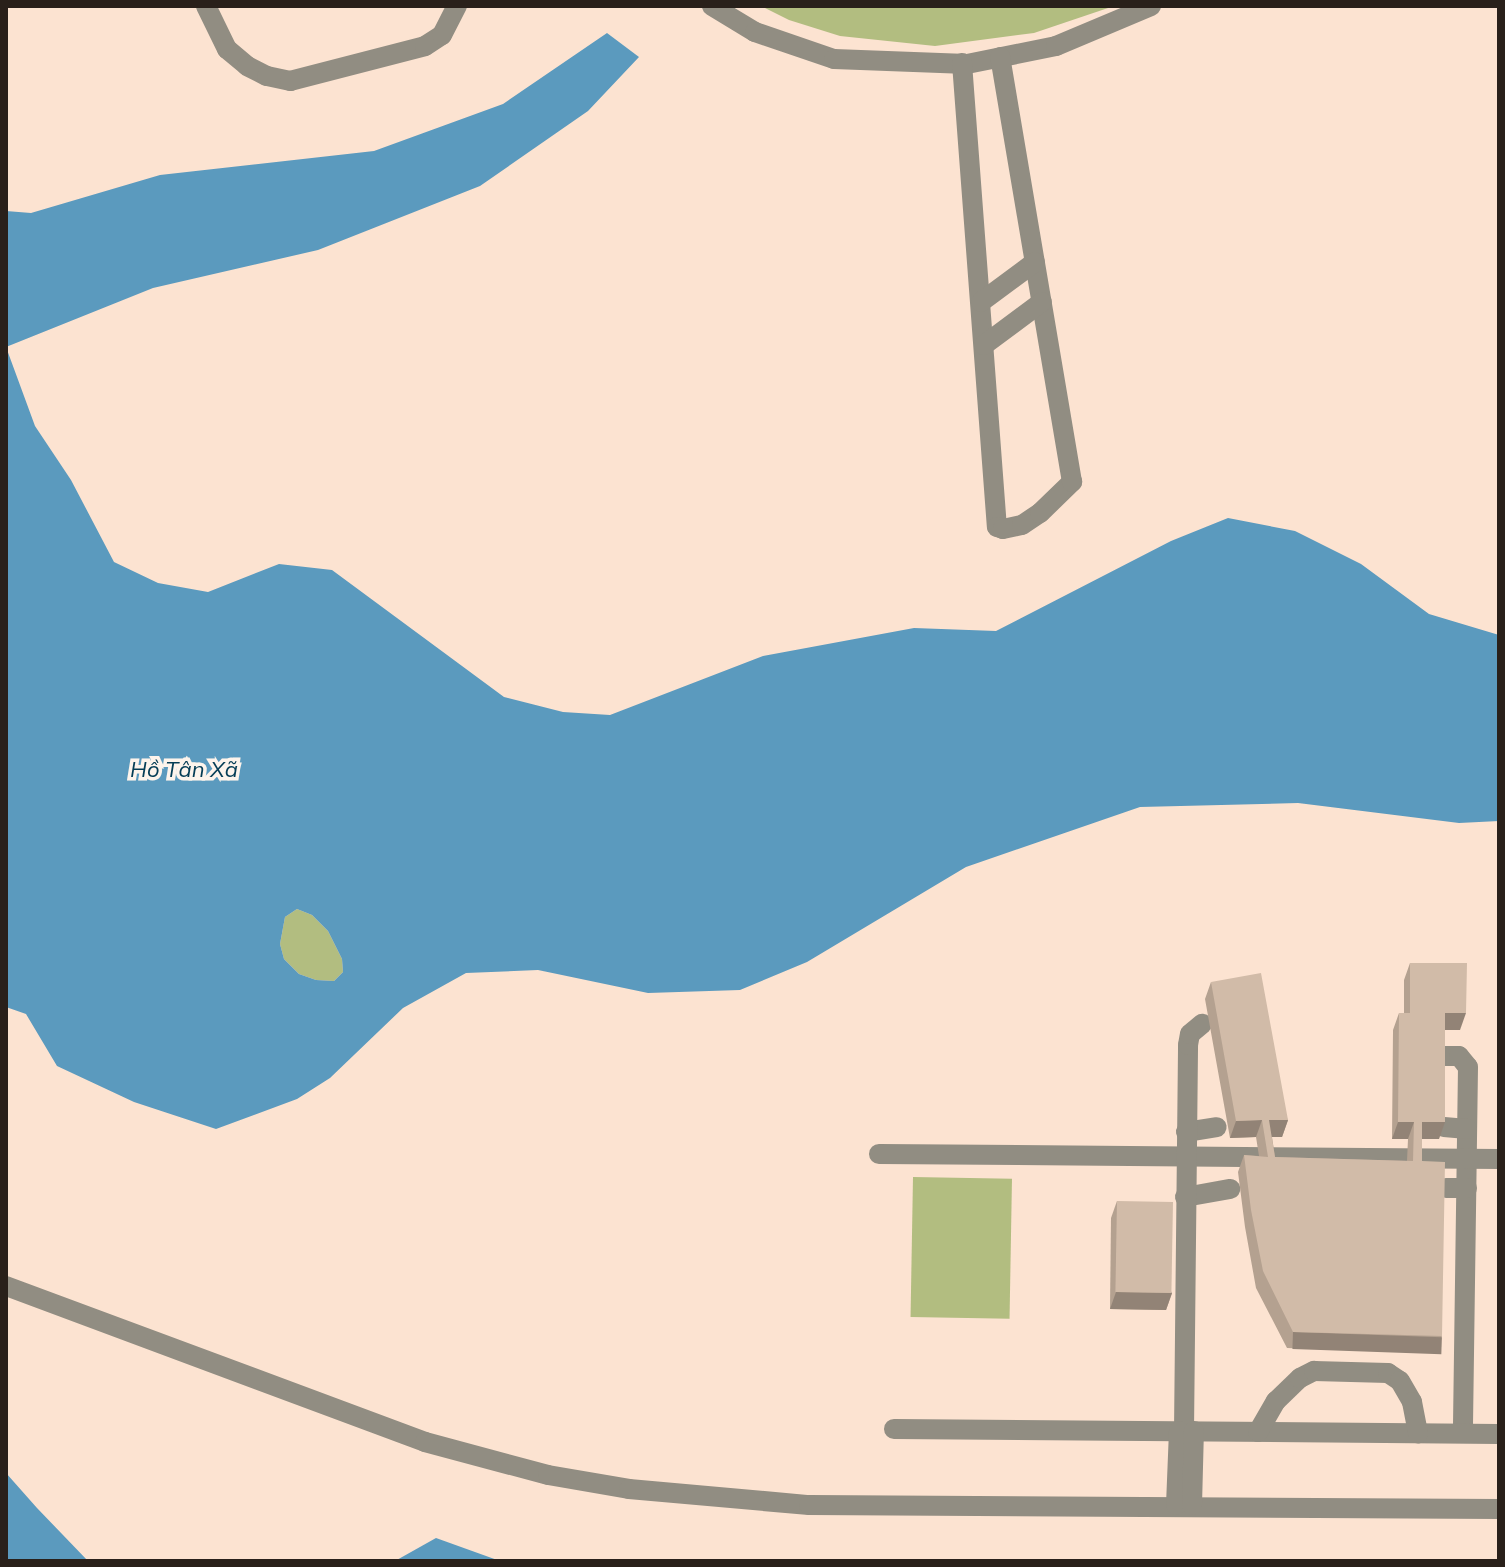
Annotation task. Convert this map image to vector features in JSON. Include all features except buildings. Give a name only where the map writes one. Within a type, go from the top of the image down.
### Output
[{"type":"street","points":[[206,6],[227,49],[247,66],[267,76],[290,81],[425,46],[442,35],[457,6]]},
{"type":"street","points":[[712,6],[755,32],[834,59],[962,63],[1056,46],[1151,6]]},
{"type":"street","points":[[962,63],[997,527],[1003,529],[1022,525],[1040,513],[1072,482],[1000,57]]},
{"type":"street","points":[[981,302],[1035,262]]},
{"type":"street","points":[[984,345],[1042,302]]},
{"type":"street","points":[[1184,1505],[1188,1045],[1190,1034],[1202,1024]]},
{"type":"street","points":[[1443,1056],[1459,1056],[1468,1067],[1467,1158],[1456,1188],[1465,1308],[1463,1433]]},
{"type":"street","points":[[1186,1132],[1217,1127]]},
{"type":"street","points":[[1444,1127],[1467,1129]]},
{"type":"street","points":[[879,1154],[1186,1159],[1499,1159]]},
{"type":"street","points":[[1185,1197],[1230,1189]]},
{"type":"street","points":[[6,1286],[355,1418],[548,1475],[669,1494],[809,1505],[1499,1509]]},
{"type":"street","points":[[1441,1307],[1465,1308]]},
{"type":"street","points":[[1258,1432],[1276,1401],[1300,1378],[1314,1371],[1388,1373],[1400,1381],[1412,1402],[1418,1433]]},
{"type":"street","points":[[894,1429],[1499,1434]]},
{"type":"green space","points":[[761,6],[1114,6],[1034,33],[935,46],[840,36],[789,20]]},
{"type":"green space","points":[[297,909],[312,915],[328,931],[342,959],[343,972],[334,981],[316,980],[299,974],[284,959],[280,944],[285,917]]},
{"type":"green space","points":[[913,1177],[1012,1179],[1010,1319],[911,1317]]},
{"type":"water","points":[[607,33],[639,57],[588,111],[480,186],[318,250],[153,288],[6,347],[6,211],[31,213],[160,175],[374,151],[503,104]]},
{"type":"water","name":"Hồ Tân Xã","points":[[6,347],[35,426],[71,480],[114,562],[158,583],[208,592],[279,564],[332,570],[504,697],[563,712],[610,715],[763,656],[914,628],[996,631],[1171,541],[1228,518],[1295,531],[1361,564],[1429,614],[1499,635],[1499,821],[1459,823],[1298,803],[1140,807],[966,867],[807,962],[740,990],[648,993],[538,970],[466,973],[403,1008],[330,1078],[297,1099],[216,1129],[134,1102],[57,1066],[26,1014],[6,1007]],"holes":[[[297,909],[312,915],[328,931],[342,959],[343,972],[334,981],[316,980],[299,974],[284,959],[280,944],[285,917]]]},
{"type":"water","points":[[6,1473],[37,1508],[88,1561],[6,1561]]},
{"type":"water","points":[[436,1538],[500,1561],[395,1561]]}]
